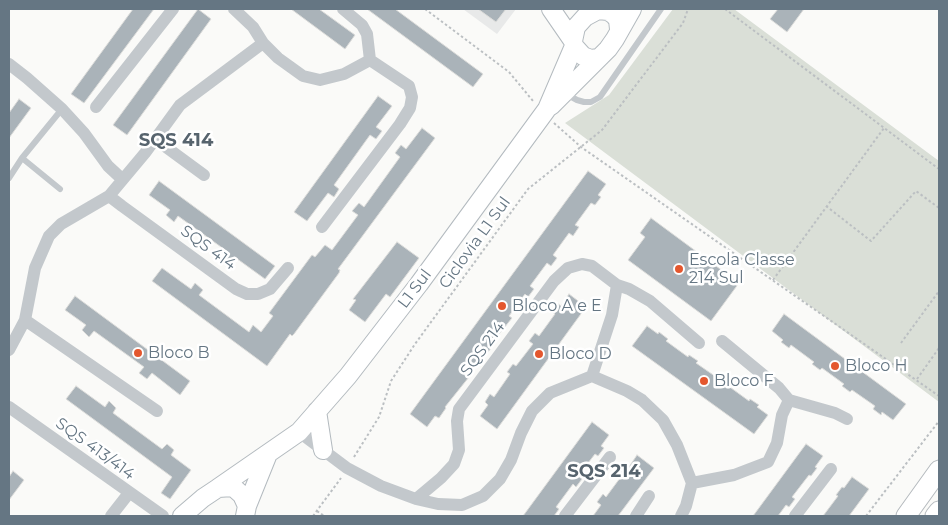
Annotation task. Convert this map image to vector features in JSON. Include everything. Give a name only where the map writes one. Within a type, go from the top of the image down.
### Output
[{"type":"main road","points":[[906,516],[939,470]]},
{"type":"main road","points":[[935,516],[939,511]]},
{"type":"street","points":[[96,107],[173,9]]},
{"type":"street","points":[[234,9],[253,27],[263,43],[278,58],[303,76],[320,80],[344,74],[370,60]]},
{"type":"street","points":[[343,9],[362,25],[367,34],[370,60]]},
{"type":"street","points":[[551,9],[573,44],[583,56],[590,59],[599,58],[608,49],[632,9]]},
{"type":"street","points":[[573,44],[576,27],[592,10],[608,11],[614,14],[620,29]]},
{"type":"street","points":[[9,350],[25,320],[35,268],[49,236],[61,224],[109,196],[180,105],[263,43]]},
{"type":"street","name":"L1 Sul","points":[[545,112],[573,44]]},
{"type":"street","name":"L1 Sul","points":[[182,516],[203,498],[299,432],[348,376],[413,292],[545,112],[599,58]]},
{"type":"street","points":[[322,227],[410,108],[412,96],[410,86],[370,60]]},
{"type":"street","points":[[11,71],[62,109],[84,133],[108,166],[122,179]]},
{"type":"street","points":[[155,139],[204,175]]},
{"type":"street","name":"SQS 414","points":[[109,196],[236,289],[247,294],[258,294],[270,289],[288,268]]},
{"type":"street","name":"SQS 214","points":[[416,499],[454,464],[459,450],[457,421],[459,409],[554,281],[568,268],[582,264],[592,266],[617,285],[642,295],[699,343]]},
{"type":"street","points":[[592,376],[612,315],[617,285]]},
{"type":"street","points":[[25,320],[157,411]]},
{"type":"street","points":[[722,341],[779,388],[789,400],[835,413],[847,419]]},
{"type":"street","points":[[299,432],[347,468],[381,486],[416,499],[463,511],[483,496],[500,479],[511,460],[532,411],[550,394],[592,376],[628,391],[642,400],[663,420],[678,445],[692,483],[686,506],[681,516]]},
{"type":"street","points":[[692,483],[734,475],[768,462],[777,442],[782,415],[789,400]]},
{"type":"street","name":"SQS 413/414","points":[[9,407],[163,516]]},
{"type":"street","points":[[318,411],[323,450]]},
{"type":"street","points":[[249,508],[268,454]]},
{"type":"street","points":[[565,516],[610,457]]},
{"type":"street","points":[[795,516],[831,469]]},
{"type":"street","points":[[218,488],[233,488],[242,495],[249,508]]},
{"type":"street","points":[[111,516],[129,493]]},
{"type":"street","points":[[636,516],[649,496]]},
{"type":"lane","points":[[565,93],[584,102],[591,102],[600,96],[661,9]]},
{"type":"lane","points":[[9,178],[22,158],[62,109]]},
{"type":"lane","points":[[22,158],[60,189]]},
{"type":"path","points":[[425,9],[509,72],[545,112],[581,147],[939,396]]},
{"type":"path","name":"Ciclovia L1 Sul","points":[[313,516],[347,468],[379,417],[392,381],[426,329],[528,189],[602,130],[683,23],[688,9]]},
{"type":"path","points":[[725,9],[939,169]]},
{"type":"path","points":[[773,280],[884,128]]},
{"type":"path","points":[[826,206],[872,241],[916,191],[939,208]]},
{"type":"path","points":[[901,343],[939,290]]},
{"type":"path","points":[[917,380],[939,348]]},
{"type":"path","points":[[866,516],[939,421]]},
{"type":"path","points":[[317,511],[324,516]]},
{"type":"shaded area","points":[[463,9],[516,9],[497,34]]},
{"type":"shaded area","points":[[673,9],[734,9],[939,161],[939,402],[565,123],[609,95]]},
{"type":"building","points":[[133,9],[154,9],[84,103],[71,94]]},
{"type":"building","points":[[198,9],[211,19],[127,135],[113,125]]},
{"type":"building","points":[[291,9],[319,9],[355,35],[345,49]]},
{"type":"building","points":[[367,9],[395,9],[483,74],[473,87]]},
{"type":"building","points":[[478,9],[506,9],[496,22]]},
{"type":"building","points":[[778,9],[804,9],[787,32],[770,19]]},
{"type":"building","points":[[378,96],[392,106],[376,127],[382,131],[376,139],[370,135],[334,185],[339,189],[334,197],[328,193],[307,221],[294,212]]},
{"type":"building","points":[[19,99],[31,108],[9,138],[9,113]]},
{"type":"building","points":[[422,128],[435,138],[338,269],[340,270],[339,273],[294,334],[292,336],[290,334],[267,366],[152,281],[162,268],[191,289],[195,283],[203,290],[199,295],[249,332],[253,325],[261,332],[273,316],[269,313],[312,255],[315,257],[325,245],[332,250],[358,215],[352,211],[359,203],[364,207],[400,157],[395,153],[401,145],[406,149]]},
{"type":"building","name":"Bloco A e E","points":[[588,171],[606,184],[598,195],[601,197],[595,205],[591,203],[575,225],[579,227],[573,236],[569,233],[553,255],[557,258],[551,266],[547,263],[530,286],[534,289],[528,297],[525,294],[509,316],[512,318],[491,344],[492,347],[484,357],[482,356],[467,376],[469,377],[445,407],[439,418],[435,416],[427,427],[410,414]]},
{"type":"building","points":[[159,181],[275,266],[265,279],[236,258],[232,264],[224,258],[228,252],[178,216],[174,222],[166,215],[170,210],[149,195]]},
{"type":"building","name":"Escola Classe 214 Sul","points":[[651,218],[739,283],[711,321],[628,260],[645,237],[640,233]]},
{"type":"building","points":[[397,242],[419,258],[390,297],[386,294],[365,322],[349,310],[356,300],[353,299]]},
{"type":"building","name":"Bloco D","points":[[569,294],[586,307],[497,429],[480,416],[488,405],[485,402],[490,394],[494,397],[510,374],[507,372],[513,364],[516,366],[533,344],[529,341],[535,333],[539,336],[555,314],[551,311],[557,303],[561,306]]},
{"type":"building","name":"Bloco B","points":[[75,296],[190,381],[180,395],[152,373],[147,379],[139,373],[144,367],[94,331],[89,337],[82,330],[86,325],[65,310]]},
{"type":"building","name":"Bloco H","points":[[784,314],[906,404],[893,420],[882,412],[881,415],[873,409],[875,406],[852,390],[850,392],[842,386],[844,384],[822,368],[820,370],[812,364],[814,362],[791,345],[789,348],[781,342],[783,340],[772,331]]},
{"type":"building","name":"Bloco F","points":[[647,326],[658,334],[659,332],[668,339],[666,341],[688,357],[689,355],[698,361],[696,363],[719,379],[720,377],[728,383],[727,385],[749,401],[750,399],[759,405],[757,407],[768,415],[754,434],[632,346]]},
{"type":"building","points":[[76,386],[105,407],[109,401],[116,408],[113,413],[162,449],[167,444],[174,450],[171,455],[191,470],[170,499],[161,493],[172,477],[66,399]]},
{"type":"building","points":[[592,422],[609,435],[601,446],[604,448],[598,456],[595,454],[578,476],[582,479],[576,487],[573,484],[556,507],[559,509],[554,516],[523,516]]},
{"type":"building","points":[[806,444],[823,456],[811,476],[809,475],[792,497],[795,499],[789,507],[786,505],[778,516],[753,516]]},
{"type":"building","points":[[637,455],[654,468],[618,516],[593,516],[601,505],[597,502],[603,494],[606,497],[623,474],[619,472],[625,464],[629,467]]},
{"type":"building","points":[[13,471],[24,480],[9,500],[9,477]]},
{"type":"building","points":[[852,477],[869,489],[849,516],[823,516],[838,496],[836,495]]},
{"type":"place","name":"Escola Classe 214 Sul","points":[[679,269]]},
{"type":"place","name":"Bloco A e E","points":[[502,306]]},
{"type":"place","name":"Bloco B","points":[[138,353]]},
{"type":"place","name":"Bloco D","points":[[539,354]]},
{"type":"place","name":"Bloco H","points":[[835,366]]},
{"type":"place","name":"Bloco F","points":[[704,381]]},
{"type":"district","name":"SQS 414","points":[[176,141]]},
{"type":"district","name":"SQS 214","points":[[604,472]]}]
